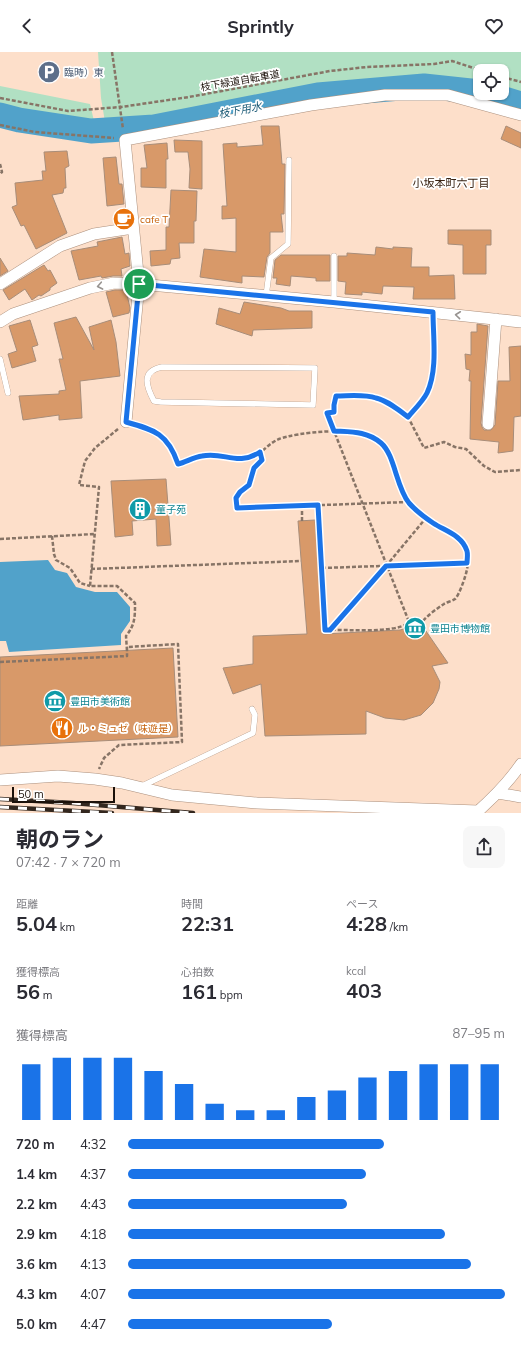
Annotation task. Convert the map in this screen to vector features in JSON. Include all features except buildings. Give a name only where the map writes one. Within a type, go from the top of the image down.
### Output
[{"type":"street","points":[[126,422],[139,284],[125,140],[310,105],[385,95],[448,95],[521,115]]},
{"type":"street","points":[[0,284],[60,246],[94,234],[133,228]]},
{"type":"street","points":[[0,322],[14,314],[90,288],[114,283],[334,302],[521,322]]},
{"type":"street","points":[[488,424],[496,319]]},
{"type":"street","points":[[0,780],[58,776],[122,783],[172,795],[257,803],[477,812],[510,780],[521,764]]},
{"type":"street","points":[[498,793],[521,797]]},
{"type":"lane","points":[[266,296],[271,258],[288,244],[289,160]]},
{"type":"lane","points":[[334,256],[334,302]]},
{"type":"lane","points":[[0,359],[8,393]]},
{"type":"lane","points":[[162,367],[315,368],[313,405],[154,401],[147,384],[148,375],[155,368],[162,367]]},
{"type":"lane","points":[[140,787],[253,733],[255,715],[252,710]]},
{"type":"path","points":[[112,52],[122,117]]},
{"type":"path","name":"枝下緑道自転車道","points":[[0,98],[68,111],[189,97],[330,71],[367,66],[434,64],[452,61],[473,68]]},
{"type":"path","points":[[509,79],[521,82]]},
{"type":"path","points":[[0,125],[35,132],[105,137],[125,140]]},
{"type":"path","points":[[0,164],[2,172],[0,174]]},
{"type":"path","points":[[408,417],[426,394],[431,383],[433,371],[433,312]]},
{"type":"path","points":[[411,627],[327,413],[334,412],[336,396],[377,398],[398,409],[408,417],[424,448],[444,442],[455,447],[466,449],[484,466],[494,472],[521,470]]},
{"type":"path","points":[[90,586],[99,487],[79,485],[85,461],[95,448],[126,422],[151,429],[166,440],[174,452],[178,464],[202,455],[240,459],[251,458],[278,440],[292,435],[334,431],[362,433],[372,436],[382,444],[388,452],[395,474],[408,502],[419,513],[434,524],[452,532],[462,542],[467,552],[467,569],[464,581],[456,598],[443,604],[421,623]]},
{"type":"path","points":[[260,452],[262,460],[254,468],[249,485],[240,492],[236,498],[237,508],[408,502]]},
{"type":"path","points":[[302,505],[302,521]]},
{"type":"path","points":[[318,505],[325,630],[388,629],[403,626],[409,623]]},
{"type":"path","points":[[330,630],[426,518]]},
{"type":"path","points":[[0,539],[95,534]]},
{"type":"path","points":[[0,662],[127,656],[126,636],[131,629],[135,618],[135,603],[117,586],[90,586],[80,583],[70,568],[56,560],[52,536]]},
{"type":"path","points":[[92,569],[301,561]]},
{"type":"path","points":[[322,568],[467,563]]},
{"type":"path","points":[[95,779],[104,758],[119,745],[182,742],[178,644],[127,649]]},
{"type":"green space","points":[[98,52],[521,52],[521,98],[509,94],[509,64],[473,64],[473,84],[452,78],[363,79],[163,114],[105,122],[101,98]]},
{"type":"green space","points":[[0,86],[90,104],[94,121],[46,118],[0,109]]},
{"type":"water","points":[[48,560],[55,570],[67,573],[76,587],[95,592],[117,592],[130,607],[130,621],[121,634],[121,645],[9,652],[6,641],[0,641],[0,562]]},
{"type":"waterway","name":"枝下用水","points":[[0,115],[19,120],[91,131],[154,127],[318,95],[424,86],[473,91]]},
{"type":"waterway","name":"枝下用水","points":[[508,100],[521,104]]},
{"type":"railway","points":[[0,799],[73,803],[193,813]]},
{"type":"railway","points":[[0,807],[112,813]]},
{"type":"place","name":"臨時）東","points":[[49,72]]},
{"type":"place","name":"cafe T","points":[[124,219]]},
{"type":"place","name":"童子苑","points":[[140,509]]},
{"type":"place","name":"豊田市博物館","points":[[415,628]]},
{"type":"place","name":"豊田市美術館","points":[[55,701]]},
{"type":"place","name":"ル・ミュゼ（味遊是）","points":[[62,728]]},
{"type":"district","name":"小坂本町六丁目","points":[[451,183]]},
{"type":"route","points":[[139,284],[433,312],[433,371],[431,383],[426,394],[408,417],[398,409],[377,398],[363,396],[336,396],[334,412],[327,413],[334,431],[362,433],[372,436],[382,444],[388,452],[395,474],[408,502],[419,513],[434,524],[452,532],[462,542],[467,552],[467,563],[386,566],[330,630],[325,630],[318,505],[237,508],[236,498],[240,492],[249,485],[254,468],[262,460],[260,452],[251,458],[240,459],[202,455],[178,464],[174,452],[166,440],[151,429],[126,422],[136,303],[139,284]]}]
